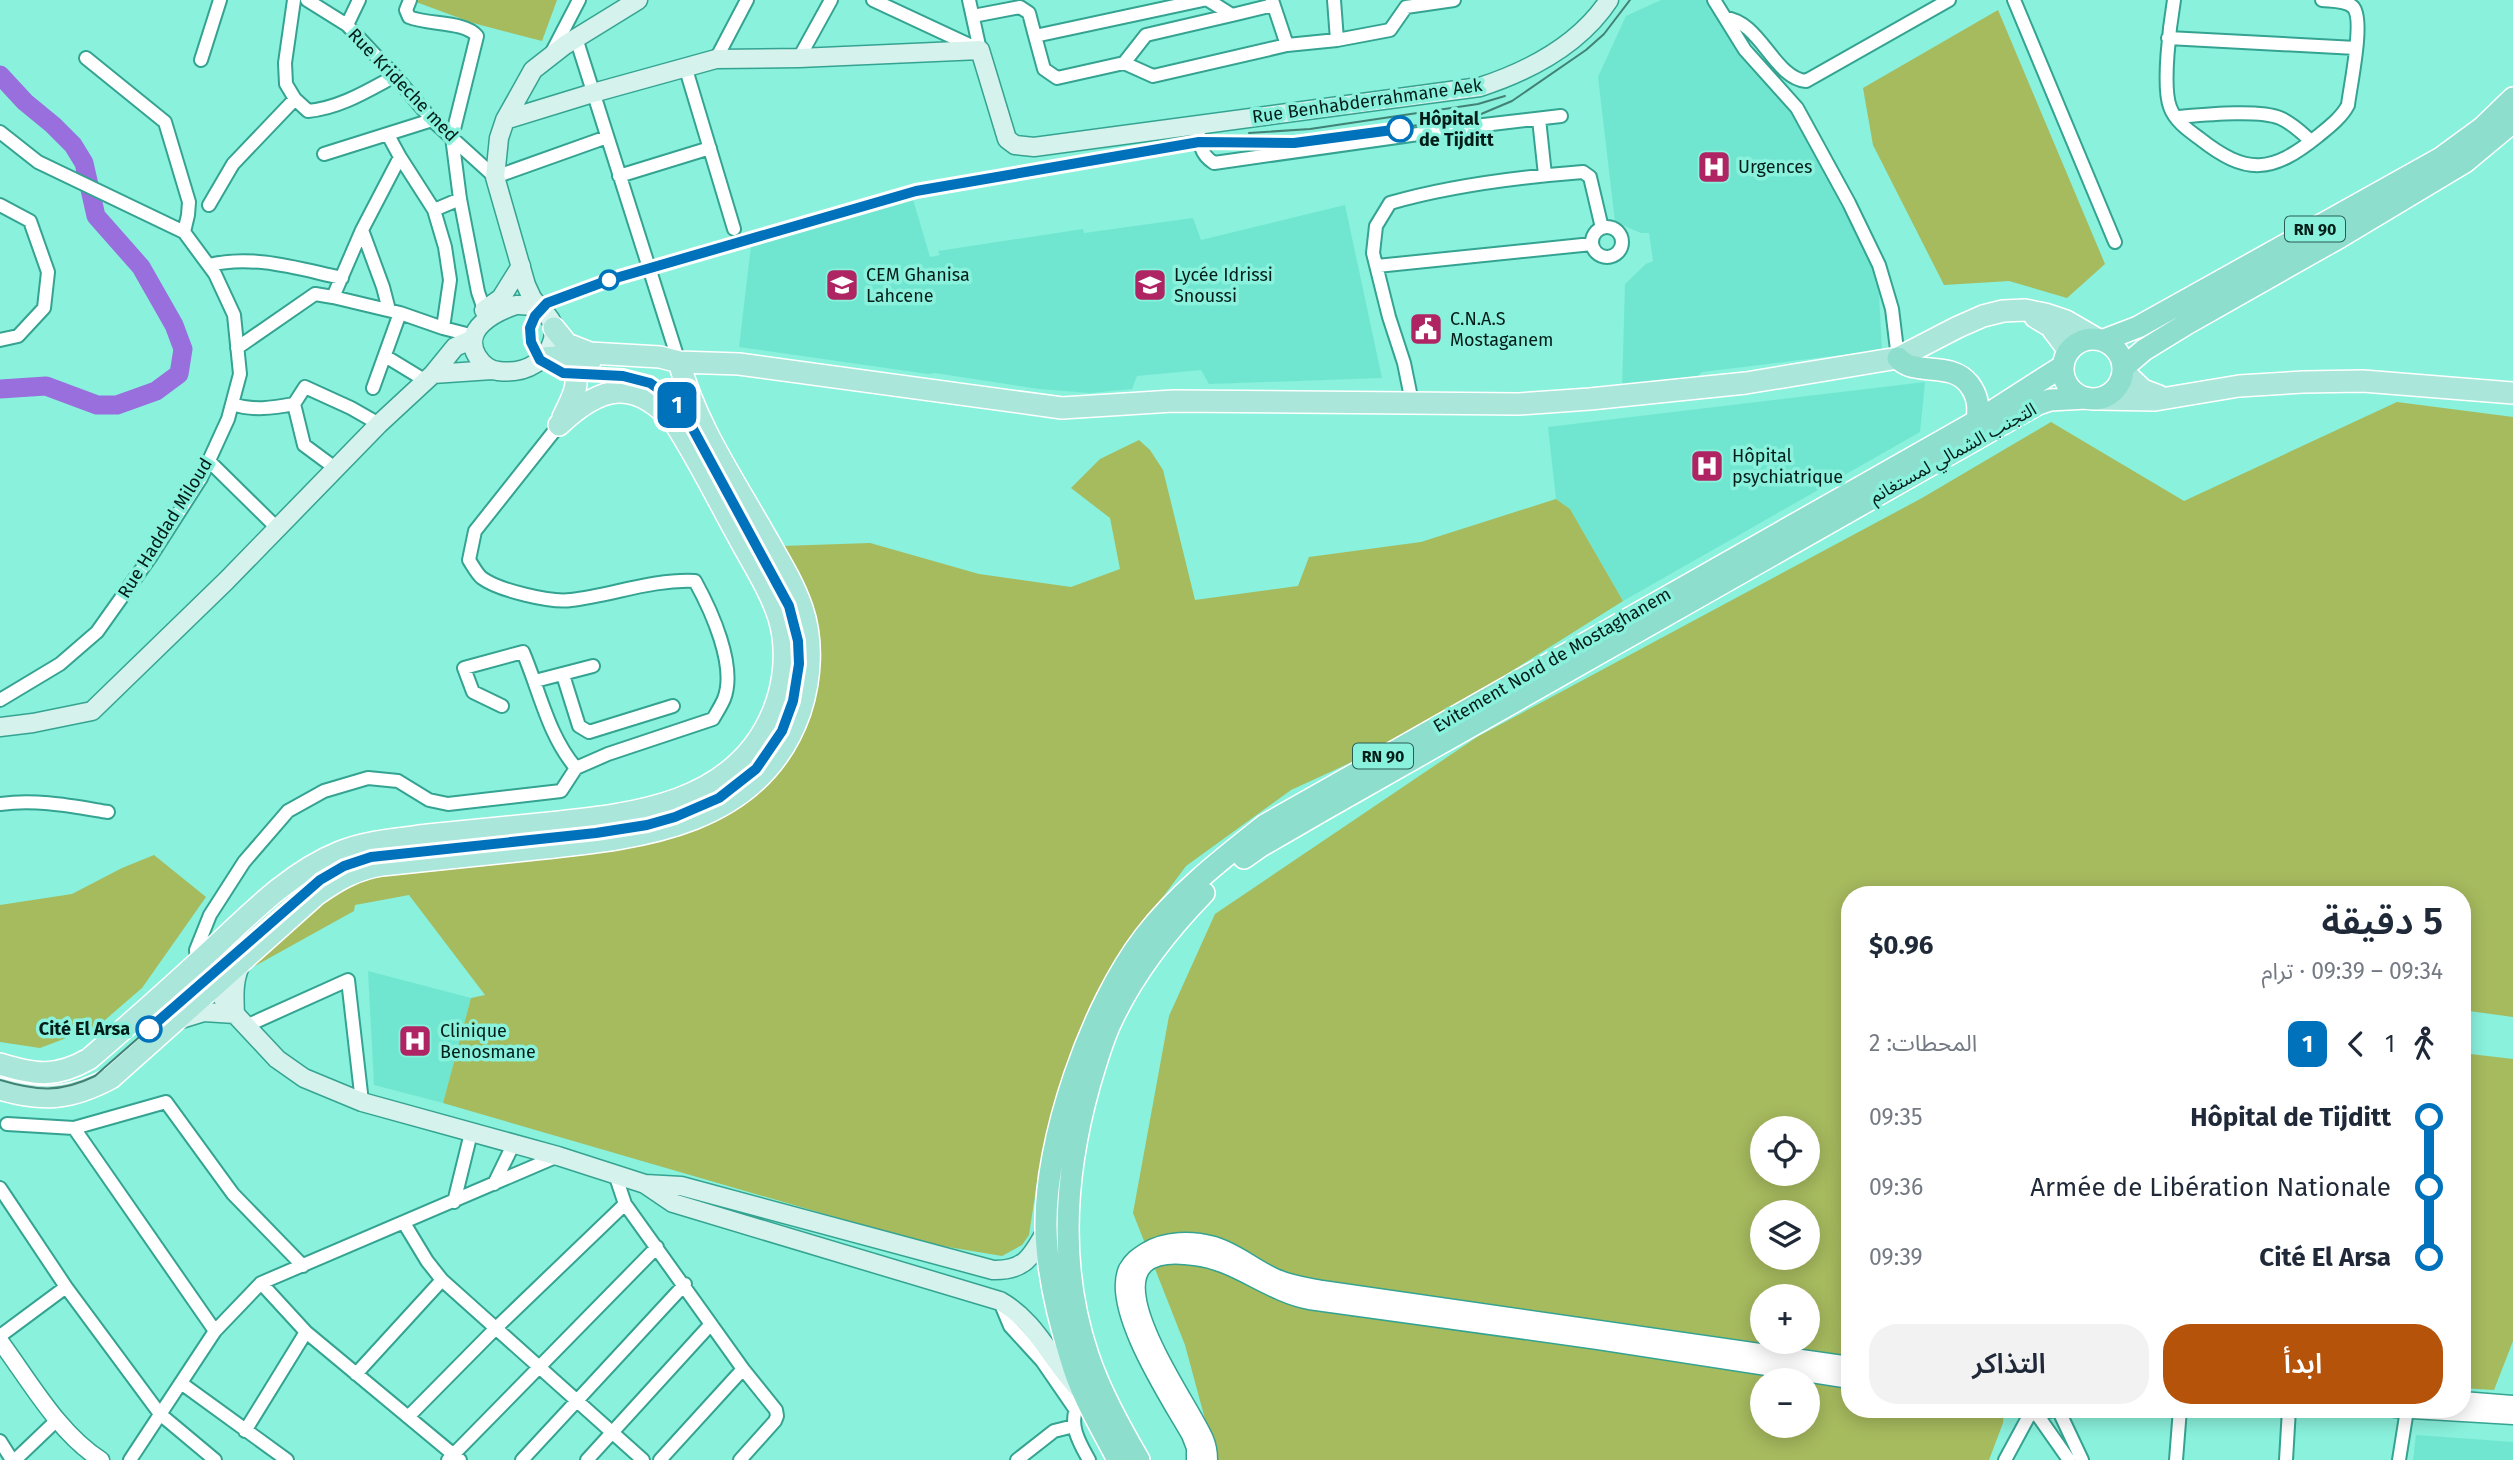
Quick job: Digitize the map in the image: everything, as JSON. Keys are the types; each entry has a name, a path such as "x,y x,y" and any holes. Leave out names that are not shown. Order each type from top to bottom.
{"highway":[{"name":"RN 90","path":"2100,340 2138,327 2441,158 2482,128 2513,98"},
{"name":"RN 90","path":"2124,369 2144,350 2188,323 2465,162 2513,122"},
{"path":"2100,340 2118,351 2124,369 2115,390 2092,399 2072,390 2064,374 2066,358 2081,341 2100,340"},
{"path":"1898,358 1909,366 1944,369 1958,374 1976,395 1979,405 1976,421"},
{"name":"Evitement Nord de Mostaghanem","path":"1118,1460 1082,1400 1059,1319 1046,1231 1047,1194 1059,1131 1076,1070 1119,976 1144,937 1180,896 1265,825 1976,421 2066,358"},
{"name":"التجنب الشمالي لمستغانم","path":"1860,505 2038,404 2050,400 2092,399"},
{"name":"Evitement Nord de Mostaghanem","path":"1139,1460 1118,1423 1088,1355 1076,1306 1067,1220 1077,1127 1094,1070 1110,1023 1138,975 1158,948 1188,910 1223,874 1261,846 1860,505"}],"main road":[{"path":"638,0 576,38 533,70 505,120 499,138 495,177 529,292 563,340 581,351 660,357 679,362 739,364 1062,408 1173,401 1519,404 1746,383 1898,358 1983,316 2003,311 2025,310 2066,321 2100,340"},
{"name":"Rue Benhabderrahmane Aek","path":"980,50 1007,139 1014,145 1034,147 1480,88 1538,64 1581,32 1607,1"},
{"path":"505,120 685,66 716,60 980,50"},
{"path":"505,309 519,291 521,266"},
{"path":"0,727 92,711 145,662 379,424 430,377 455,347 473,337 485,314 501,298 521,266"},
{"path":"485,314 524,304 548,320 556,358 573,370 577,386 559,425"},
{"path":"2025,310 2050,326 2066,358"},
{"path":"473,337 477,357 492,370"},
{"path":"430,377 517,370 556,358 660,366 679,362"},
{"path":"0,1063 29,1072 52,1073 75,1067 89,1059 293,879 311,866 342,851 392,839 604,817 646,809 682,798 709,785 731,771 754,747 777,702 783,673 783,636 772,601 676,425 666,413 635,393 616,391 598,384 556,358"},
{"path":"0,1090 49,1098 84,1091 111,1078 316,895 331,883 357,870 605,841 664,830 704,815 735,798 774,761 796,724 807,686 809,649 803,610 786,572 702,422 679,362"},
{"path":"692,400 705,379 715,372 739,364"},
{"path":"2124,369 2143,390 2171,398"},
{"path":"2092,399 2171,398 2239,386 2362,381 2513,393"},
{"path":"559,425 593,398 616,391"},
{"path":"241,1020 233,989 243,960"},
{"path":"197,964 213,988 277,1059 304,1079 362,1102 558,1156 645,1184 681,1186 993,1270 1011,1269 1021,1265 1034,1252 1046,1231"},
{"path":"178,1020 204,1012 241,1020"},
{"path":"645,1184 673,1203 1000,1301 1026,1321 1070,1379 1082,1400"},
{"path":"993,1270 1000,1301"}],"street":[{"path":"201,60 220,0"},
{"path":"293,0 285,63 286,84 295,99 309,111 341,104 395,76"},
{"name":"Rue Krideche med","path":"307,0 347,25 432,120 495,177"},
{"path":"347,25 359,0"},
{"path":"410,0 406,10 409,17 422,22 467,28 477,36 452,137 460,199 485,314"},
{"path":"551,55 579,0"},
{"path":"716,60 747,0"},
{"path":"799,58 831,0"},
{"path":"873,0 980,50"},
{"path":"969,0 980,50"},
{"path":"1035,36 1205,0 1232,15"},
{"path":"1334,0 1337,40"},
{"path":"973,16 1020,7 1029,13 1044,69 1057,78 1124,63 1153,76 1287,44 1337,40 1390,30 1406,7 1454,0"},
{"path":"1715,0 1745,50 1797,108 1849,203 1879,265 1892,309 1898,358"},
{"path":"1725,18 1743,24 1794,78 1806,81 1949,0"},
{"path":"2014,0 2115,242"},
{"path":"2174,0 2168,38 2170,107 2176,117 2229,160 2270,164 2285,159 2311,141 2345,111 2348,105 2356,48 2356,11 2351,5 2342,2 2322,0"},
{"path":"1124,63 1146,35 1273,3 1287,44"},
{"path":"576,38 679,362"},
{"path":"2168,38 2356,48"},
{"path":"86,58 164,122 189,202 184,232"},
{"path":"685,66 734,229"},
{"path":"209,205 233,163 295,99"},
{"path":"2176,117 2271,114 2287,121 2311,141"},
{"path":"1198,124 1201,151 1206,159 1214,163 1331,145 1561,116"},
{"path":"1539,119 1545,175"},
{"path":"324,154 432,120"},
{"name":"Rue Haddad Miloud","path":"0,132 38,162 184,232 209,265 234,316 240,374 228,419 201,478 151,556 97,632 60,664 0,700"},
{"path":"388,135 434,209 449,262 448,300 443,328"},
{"path":"495,177 607,137"},
{"path":"619,176 709,148"},
{"path":"333,297 362,230 400,157"},
{"path":"1412,402 1405,363 1389,317 1373,253 1376,226 1390,202 1424,193 1583,172 1590,177 1602,228"},
{"path":"434,209 460,199"},
{"path":"0,205 30,221 48,272 44,308 18,336 0,340"},
{"path":"1602,228 1612,228 1620,233 1623,243 1619,252 1611,257 1601,256 1592,244 1594,234 1602,228"},
{"path":"362,230 394,312 385,356 373,388"},
{"path":"1377,266 1592,244"},
{"path":"209,265 265,261 342,278"},
{"path":"237,348 315,294 394,312 473,337"},
{"path":"385,356 430,377"},
{"path":"335,468 304,445 294,404 305,387 379,424"},
{"path":"232,404 245,408 270,408 294,404"},
{"path":"197,964 196,950 210,915 244,862 288,811 324,791 368,778 398,781 429,800 448,804 561,791 576,768 608,754 713,719 725,696 727,667 708,606 695,581 670,580 568,601 534,596 481,578 469,560 475,531 559,425"},
{"path":"209,461 277,528"},
{"path":"502,706 472,692 464,668 523,652 548,722 564,753 576,768"},
{"path":"535,681 593,666"},
{"path":"563,675 579,726 589,732 673,706"},
{"path":"0,804 39,801 108,812"},
{"path":"241,1020 348,980 362,1102"},
{"path":"7,1124 74,1128 163,1101 169,1103 233,1194 303,1266"},
{"path":"74,1128 215,1331"},
{"path":"454,1202 471,1133"},
{"path":"494,1184 513,1145"},
{"path":"130,1460 215,1331 261,1283 558,1156"},
{"path":"615,1174 625,1204 685,1284 743,1369 776,1410 777,1416 740,1460"},
{"path":"0,1188 66,1287 160,1414 215,1460"},
{"path":"408,1417 625,1204"},
{"path":"404,1223 442,1280 643,1460"},
{"path":"1195,1460 1195,1448 1190,1435 1140,1345 1124,1292 1126,1271 1134,1259 1154,1247 1173,1241 1217,1246 1277,1278 1322,1289 1841,1364"},
{"path":"261,1283 306,1332 454,1458 657,1247"},
{"path":"1209,1460 1206,1441 1163,1363 1140,1312 1137,1282 1145,1266 1158,1256 1167,1254 1210,1260 1281,1294 1301,1300 1612,1343 1841,1379"},
{"path":"356,1374 442,1280"},
{"path":"522,1460 685,1284"},
{"path":"66,1287 0,1338 58,1419 83,1449 101,1460"},
{"path":"587,1460 711,1324"},
{"path":"245,1431 306,1332"},
{"path":"660,1460 743,1369"},
{"path":"181,1382 287,1460"},
{"path":"1082,1400 1074,1426 1089,1460"},
{"path":"2471,1401 2513,1404"},
{"path":"2471,1413 2513,1416"},
{"path":"2006,1460 2027,1418"},
{"path":"2037,1418 2069,1460"},
{"path":"2062,1418 2082,1460"},
{"path":"2176,1460 2179,1418"},
{"path":"2286,1460 2288,1418"},
{"path":"2399,1460 2406,1418"},
{"path":"0,1441 13,1460 58,1419"},
{"path":"1017,1460 1054,1432 1074,1426"}],"shaded area":[{"path":"557,0 542,41 473,23 416,2"},
{"name":"Urgences","path":"1661,0 1708,0 1791,112 1878,275 1882,350 1702,372 1692,381 1622,389 1625,284 1646,264 1653,261 1649,233 1641,233 1615,222 1598,77 1626,16"},
{"path":"1998,10 2105,264 2067,298 2009,281 1944,285 1873,145 1863,88"},
{"name":"Lycée Idrissi Snoussi","path":"912,196 930,257 940,255 938,251 1083,229 1084,233 1193,218 1201,240 1345,205 1382,378 1209,384 1201,370 1137,376 1132,389 1090,393 1039,389 739,347 751,246"},
{"name":"Hôpital psychiatrique","path":"1925,382 1920,432 1623,601 1570,509 1556,499 1548,427"},
{"path":"2397,402 2513,417 2513,1017 2471,1011 2471,886 1841,886 1841,1418 2003,1418 1989,1460 1216,1460 1185,1345 1133,1213 1169,1016 1215,914 1477,737 1922,498 2051,422 2184,501"},
{"path":"1139,440 1150,450 1163,470 1195,600 1298,586 1309,557 1421,542 1556,499 1570,509 1623,601 1469,698 1352,762 1291,790 1186,866 1113,964 1061,1086 1038,1176 1029,1235 1022,1245 1002,1256 924,1243 443,1103 471,998 485,995 409,895 355,905 354,911 253,967 298,917 344,884 381,875 709,822 813,698 782,546 870,543 979,574 1071,587 1120,569 1110,518 1071,488 1100,459"},
{"path":"154,855 206,897 142,988 98,1026 40,1048 0,1042 0,905 72,894"},
{"name":"Clinique Benosmane","path":"368,971 471,998 443,1103 374,1085"},
{"path":"2471,1054 2513,1059 2513,1341 2494,1390 2471,1389"},
{"path":"2416,1435 2513,1442 2513,1460 2413,1460"}],"waterway":[{"path":"0,75 25,102 73,145 84,163 96,216 141,267 174,325 183,349 179,374 156,391 117,405 97,405 46,386 0,389"}],"tram line":[{"path":"0,1080 37,1088 59,1088 95,1076 305,891 352,863 384,855 596,833 647,825 675,817 719,798 756,769 782,731 793,701 799,664 798,641 789,606 687,419 670,397 650,383 609,375 569,375 547,366 536,355 530,335 535,316 547,303 609,280 916,192 1199,142 1294,143 1474,117 1512,101 1586,50 1604,34 1630,0"},
{"path":"1249,133 1310,129 1478,104 1505,96"},
{"name":"1","path":"149,1029 305,891 344,866 371,857 596,833 663,821 719,798 733,788 756,769 782,731 793,701 799,664 795,622 782,591 696,432 670,397 650,383 623,376 569,375 555,371 540,360 531,342 530,328 538,311 547,303 609,280 916,191 1199,142 1294,143 1400,129"}],"place":[{"name":"Hôpital de Tijditt","path":"1400,129"},
{"name":"Urgences","path":"1714,167"},
{"name":"CEM Ghanisa Lahcene","path":"842,285"},
{"name":"Lycée Idrissi Snoussi","path":"1150,285"},
{"name":"C.N.A.S Mostaganem","path":"1426,329"},
{"name":"Hôpital psychiatrique","path":"1707,466"},
{"name":"Cité El Arsa","path":"149,1029"},
{"name":"Clinique Benosmane","path":"415,1041"}]}
